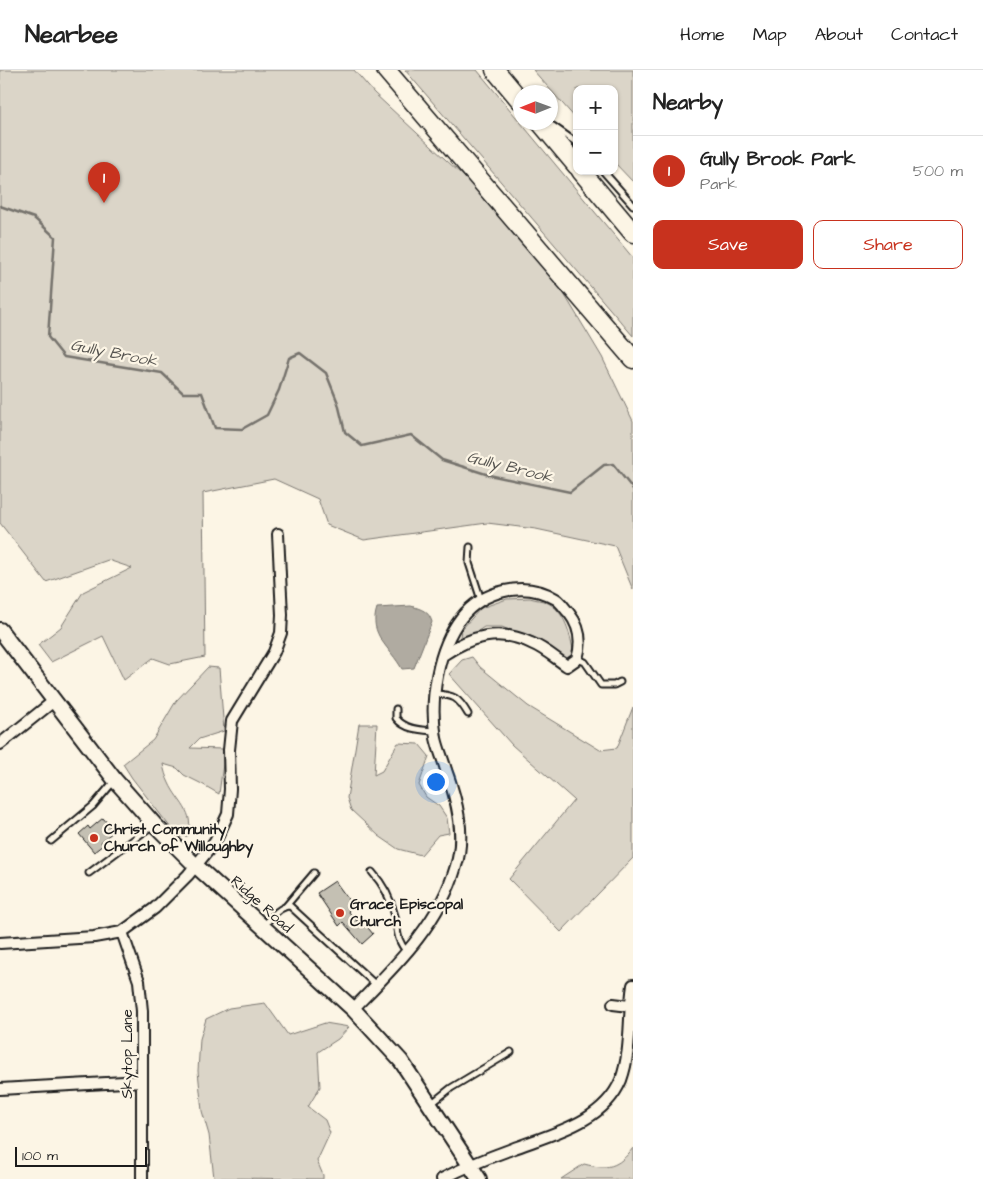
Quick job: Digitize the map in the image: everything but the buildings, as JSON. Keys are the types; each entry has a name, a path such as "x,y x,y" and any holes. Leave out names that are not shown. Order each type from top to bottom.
{"highway":[{"path":"386,70 633,359"},
{"path":"495,70 513,92"},
{"path":"547,130 573,161"},
{"path":"584,175 633,233"}],"main road":[{"name":"Ridge Road","path":"0,630 116,780 154,824 194,864 353,1009 401,1061 480,1179"}],"street":[{"path":"0,943 84,937 122,932 155,908 188,875 194,864 215,842 228,814 230,789 229,750 232,721 274,652 281,633 278,534"},
{"path":"353,1009 407,952 426,928 444,897 456,866 461,840 457,809 436,738 435,694 436,675 443,655 448,642 461,618 475,604 493,593 518,588 541,593 558,600 573,619 580,637 581,648 578,660 567,666 531,643 507,635 487,635 460,644 443,655"},
{"path":"0,744 55,700"},
{"name":"Skytop Lane","path":"122,932 139,981 142,1011 142,1179"},
{"path":"442,1179 470,1164 575,1124 597,1111 612,1097 621,1080 627,1059 629,1006 633,985"},
{"path":"613,1004 629,1006"},
{"path":"0,1089 142,1081"}],"lane":[{"path":"558,129 573,140"},
{"path":"607,175 633,205"},
{"path":"470,547 469,563 481,600"},
{"path":"578,660 585,662 601,684 614,685 620,682"},
{"path":"435,694 448,694 456,697 468,714"},
{"path":"396,710 396,718 402,724 410,728 435,731"},
{"path":"51,840 93,806 116,780"},
{"path":"90,873 154,824"},
{"path":"372,872 386,889 394,913 400,944 407,952"},
{"path":"263,927 273,915 286,906 314,873"},
{"path":"286,906 290,906 376,985"},
{"path":"431,1104 451,1088 511,1052"}],"shaded area":[{"path":"0,70 354,70 374,93 531,239 602,357 633,421 633,590 615,546 536,529 487,523 364,540 327,525 318,499 274,479 203,493 205,657 170,664 153,658 124,680 103,636 51,662 38,645 61,627 83,592 132,568 108,560 46,582 0,523"},
{"path":"405,70 477,70 513,113 513,130 527,130 633,258 633,336"},
{"path":"533,70 633,70 633,182 618,166 618,85 573,85 573,115 558,98 558,85 546,85"},
{"path":"530,598 553,606 563,617 574,654 566,660 549,647 502,627 484,627 472,635 460,637 461,630 481,608 507,599"},
{"path":"411,606 427,613 432,622 414,668 402,669 378,633 375,626 375,617 377,608"},
{"path":"472,657 480,667 528,706 600,750 617,748 633,707 633,858 561,932 509,879 574,800 512,745 449,674 462,660"},
{"path":"208,667 219,668 224,731 199,739 190,748 223,749 219,794 184,775 177,768 163,764 168,781 185,808 189,820 188,836 178,837 123,764 153,740 176,701"},
{"path":"359,724 377,724 374,775 382,771 398,743 419,744 429,756 419,785 426,797 439,806 447,818 449,833 438,835 421,855 398,849 379,836 351,810 347,798"},
{"path":"265,1003 288,1035 325,1023 349,1027 338,1039 318,1052 320,1087 308,1107 325,1120 330,1133 317,1161 323,1179 214,1178 209,1135 202,1111 198,1071 200,1039 206,1019 229,1008"},
{"path":"633,1148 633,1179 561,1179 584,1164 599,1167 612,1166 628,1155"}],"waterway":[{"name":"Gully Brook","path":"0,206 34,218 55,237 48,337 64,357 162,373 183,393 202,393 215,428 242,429 267,415 279,390 289,358 300,353 326,373 338,403 345,432 362,446 411,435 442,460 489,475 570,492 604,465 613,464 633,489"}],"place":[{"name":"Gully Brook Park","path":"104,203"},
{"name":"Christ Community Church of Willoughby","path":"94,838"},
{"name":"Grace Episcopal Church","path":"340,913"}]}
